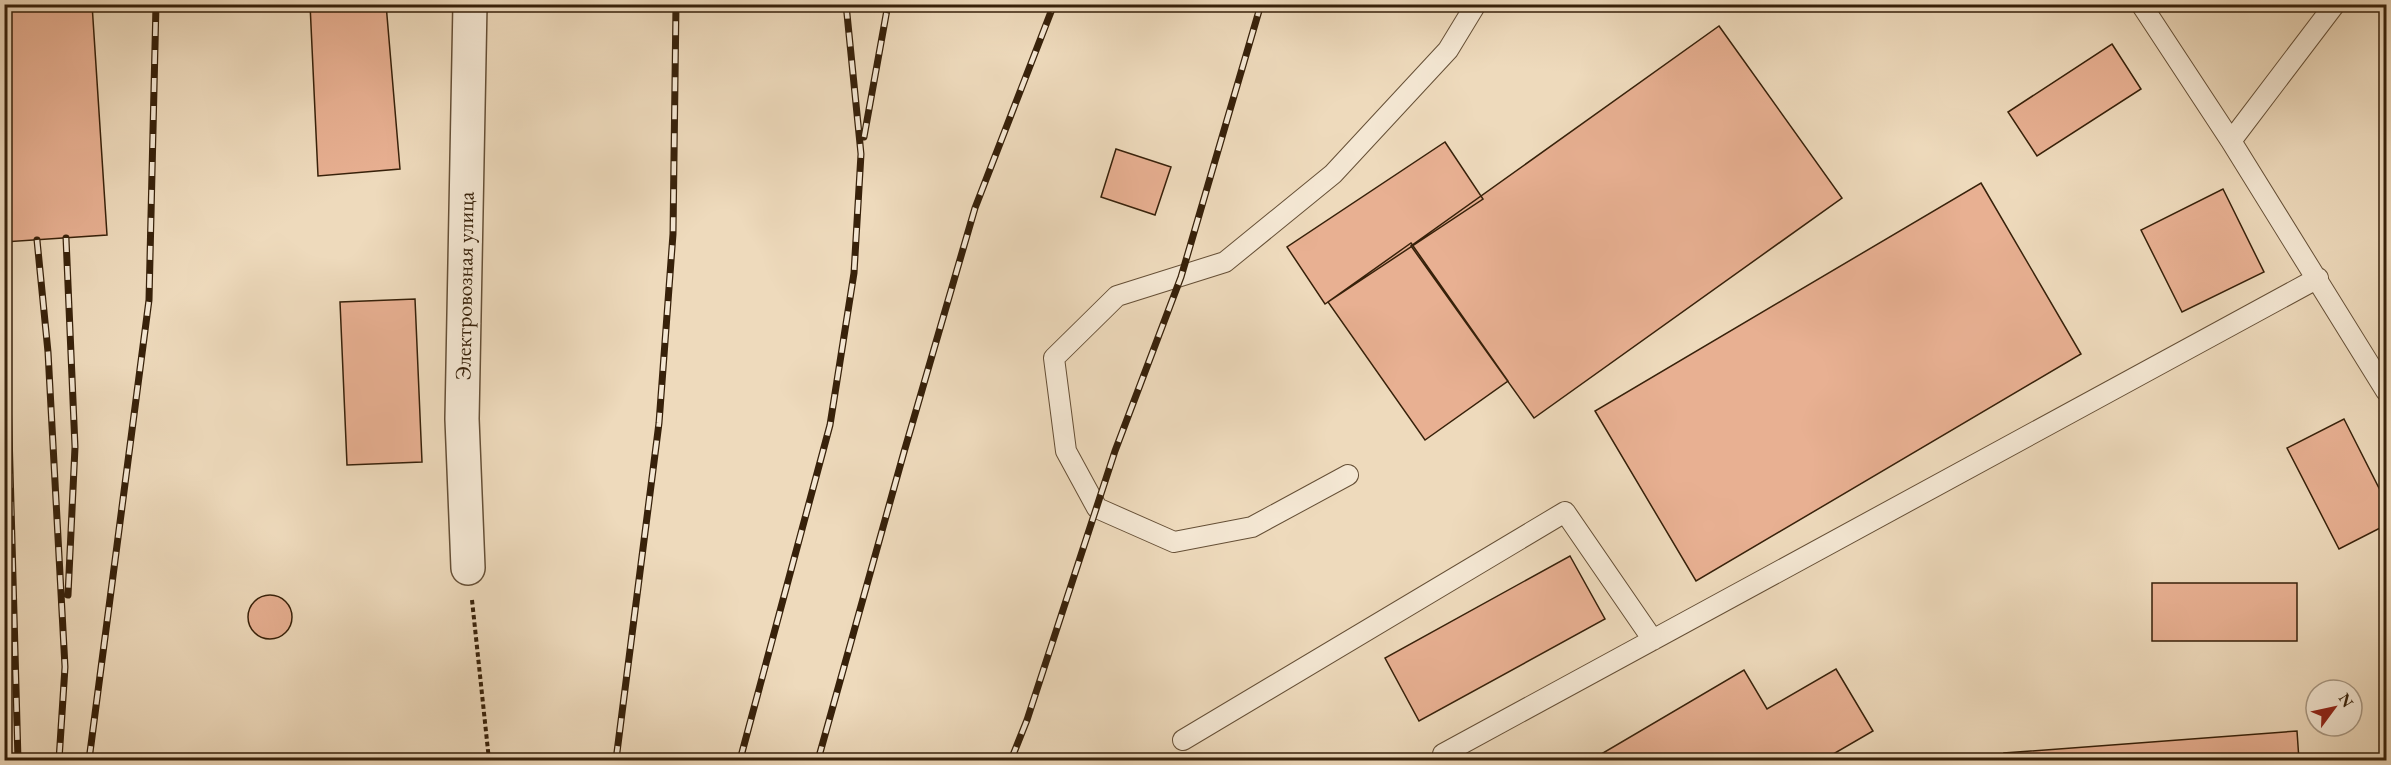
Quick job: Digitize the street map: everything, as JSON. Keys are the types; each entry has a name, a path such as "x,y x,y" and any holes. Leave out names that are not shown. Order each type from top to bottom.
{"street":[{"name":"Электровозная улица","path":"468,568 462,419 470,4"}],"lane":[{"path":"1348,475 1252,527 1173,542 1097,508 1066,451 1054,357 1117,296 1225,262 1333,174 1448,50 1476,4"},
{"path":"2141,4 2318,278 2386,392"},
{"path":"2231,141 2335,4"},
{"path":"1443,754 2318,278"},
{"path":"1182,740 1565,512 1653,640"}],"path":[{"path":"468,568 489,760"}],"building":[{"path":"4,4 92,4 107,235 4,242"},
{"path":"310,4 386,4 400,169 318,176"},
{"path":"1719,26 1842,198 1534,418 1411,246"},
{"path":"2112,44 2141,89 2037,156 2008,112"},
{"path":"1445,142 1483,199 1325,304 1287,247"},
{"path":"1116,149 1171,167 1155,215 1101,197"},
{"path":"1981,183 2081,354 1696,581 1595,411"},
{"path":"2223,189 2264,272 2182,312 2141,230"},
{"path":"1411,243 1508,381 1425,440 1328,302"},
{"path":"415,299 422,462 347,465 340,302"},
{"path":"2344,419 2386,502 2386,525 2339,549 2287,448"},
{"path":"1570,556 1605,619 1419,721 1385,658"},
{"path":"2152,583 2297,583 2297,641 2152,641"},
{"path":"270,595 279,596 286,601 291,608 291,626 286,633 279,638 270,639 261,638 254,633 249,626 248,617 249,608 254,601 261,596"},
{"path":"1836,669 1873,731 1823,760 1591,760 1744,670 1767,709"},
{"path":"2297,731 2299,760 2005,760 2004,753"}],"railway":[{"path":"89,760 149,300 156,4"},
{"path":"616,760 659,423 673,234 676,4"},
{"path":"740,760 830,425 854,273 861,154 846,4"},
{"path":"864,137 888,4"},
{"path":"818,760 975,208 1054,4"},
{"path":"1011,760 1027,720 1115,451 1181,277 1261,4"},
{"path":"66,238 75,447 68,595"},
{"path":"37,240 48,352 65,667 59,760"},
{"path":"4,250 18,760"}]}
